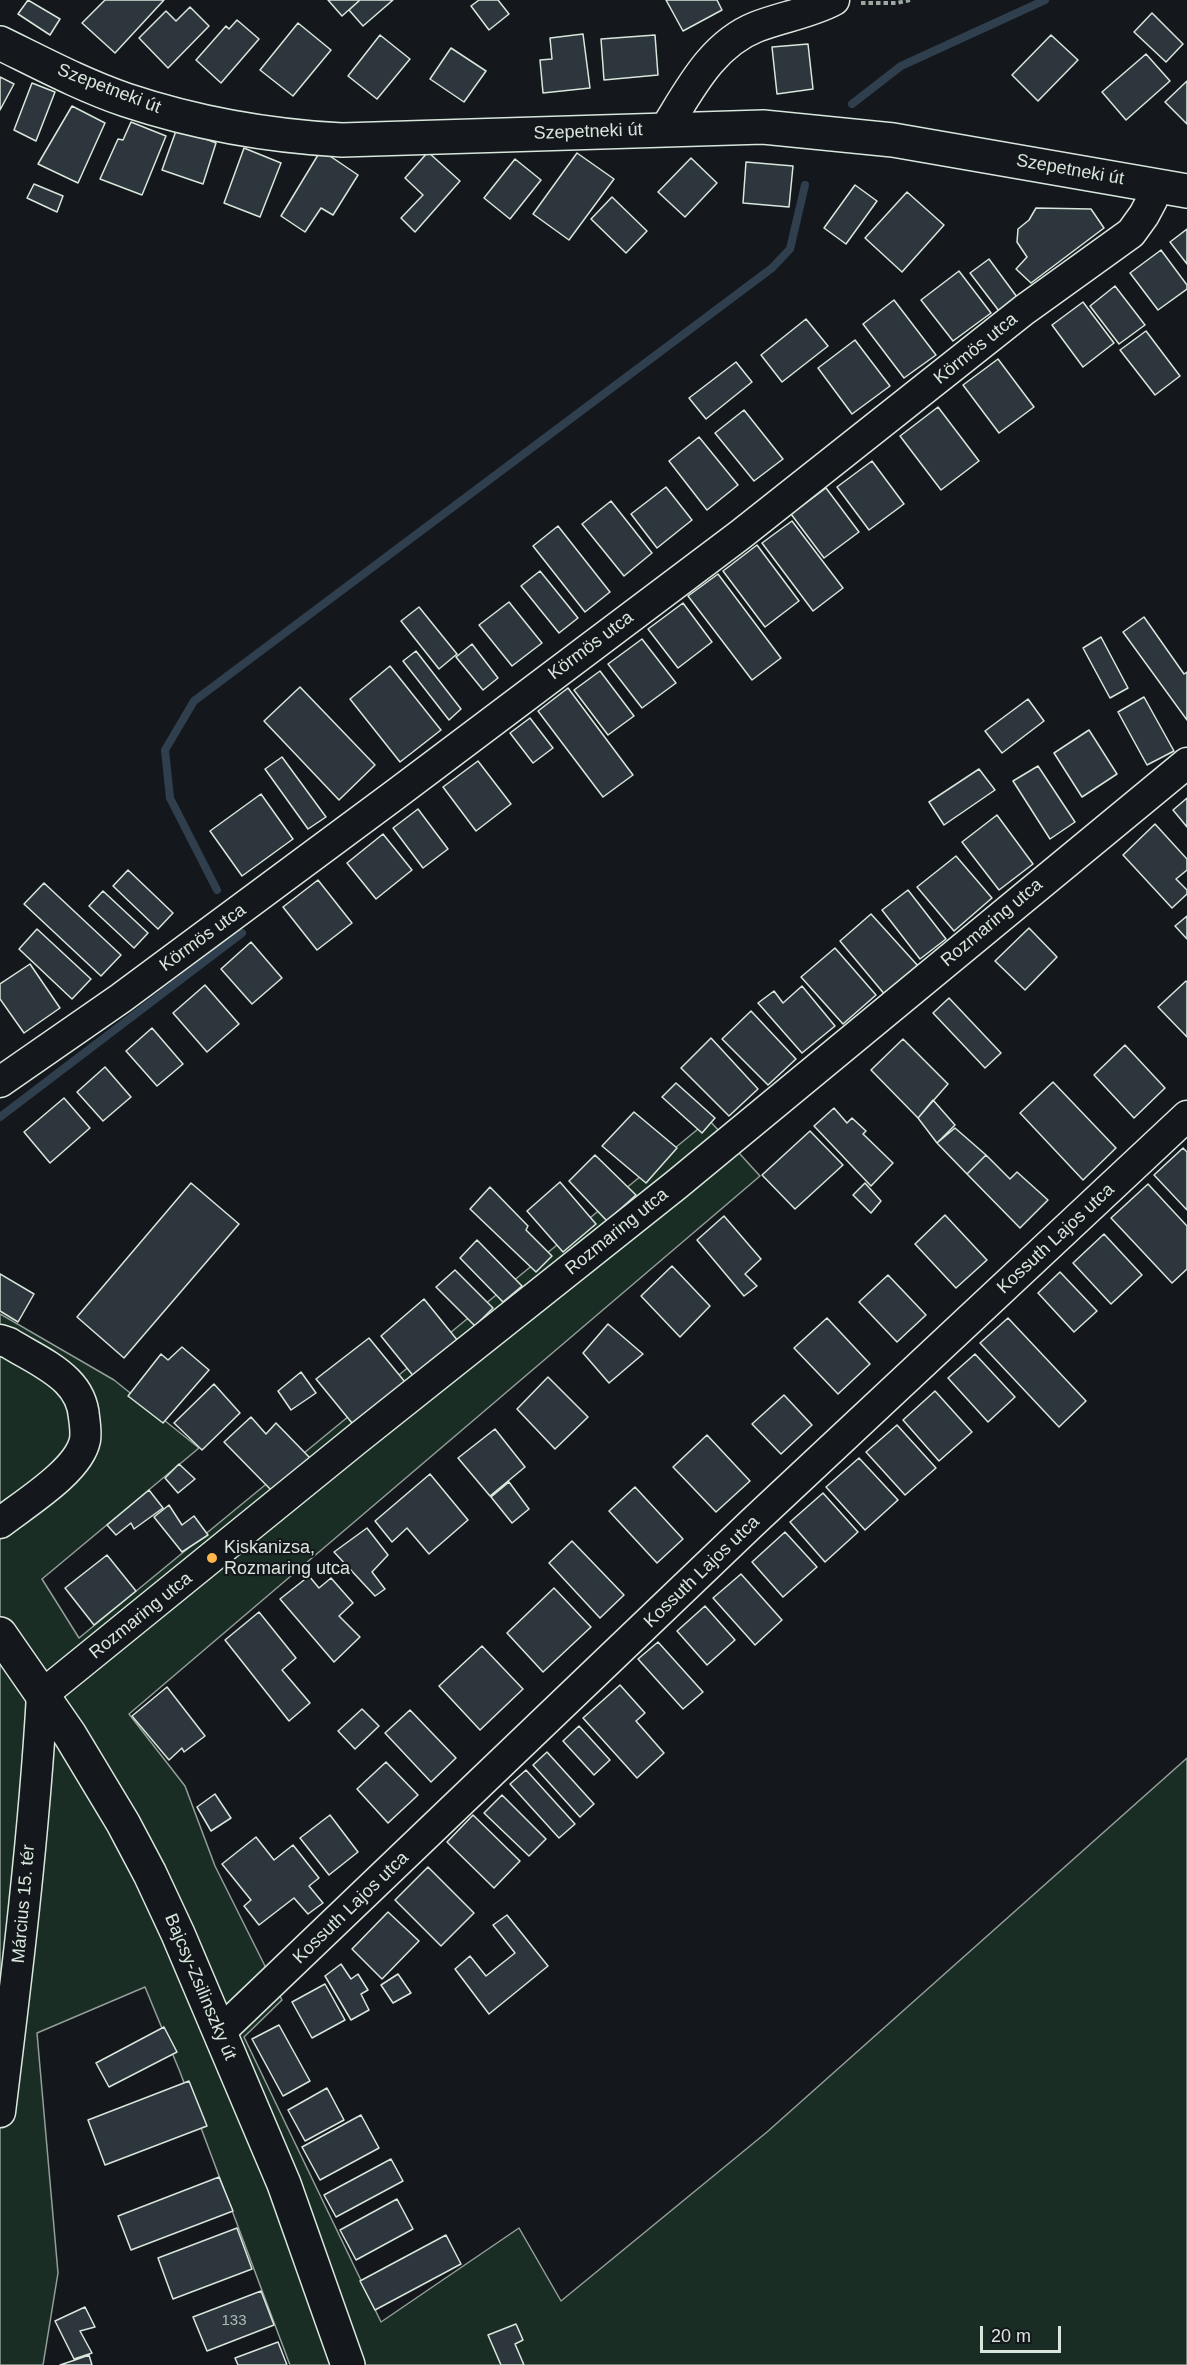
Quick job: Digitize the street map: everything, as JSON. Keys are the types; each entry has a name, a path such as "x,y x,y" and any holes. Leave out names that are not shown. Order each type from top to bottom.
{"main road":[{"name":"Szepetneki út","path":"0,43 125,100 205,121 260,133 297,138 342,140 763,127 893,140 1172,188"},
{"name":"Bajcsy-Zsilinszky út","path":"0,1634 89,1766 150,1874 284,2184 348,2365"}],"street":[{"path":"665,129 701,70 730,42 754,28 832,1"},
{"name":"Körmös utca","path":"0,1082 121,999 740,535 1024,310 1131,233 1152,200 1172,188"},
{"name":"Rozmaring utca","path":"42,1695 357,1439 676,1185 1187,763"},
{"name":"Kossuth Lajos utca","path":"220,2032 727,1548 1187,1116"},
{"path":"0,1340 9,1343 65,1379 77,1393 83,1408 85,1441 79,1455 67,1469 0,1523"},
{"name":"Március 15. tér","path":"1,2102 16,1988 39,1752 42,1695"}],"path":[{"path":"832,1 897,3 910,0"}],"green space":[{"path":"709,1120 760,1176 129,1714 185,1786 215,1866 282,2000 244,2037 381,2322 519,2228 561,2301 767,2132 1187,1758 1187,2365 290,2365 180,2072 145,1987 37,2033 58,2273 43,2365 0,2365 0,1314 114,1380 199,1448 42,1579 79,1638"}],"building":[{"path":"28,0 60,19 50,35 18,14"},
{"path":"105,0 164,0 115,53 82,23"},
{"path":"328,0 360,0 342,16"},
{"path":"360,0 393,0 363,26 349,10"},
{"path":"479,0 498,0 509,14 489,30 471,6"},
{"path":"666,0 717,0 722,10 683,31"},
{"path":"190,7 209,26 168,68 139,38 166,11 176,21"},
{"path":"1152,13 1183,44 1166,62 1134,32"},
{"path":"237,20 259,39 221,83 196,60 226,26 229,29"},
{"path":"298,23 331,50 293,96 260,70"},
{"path":"583,34 590,88 543,93 540,60 552,59 550,38"},
{"path":"380,35 410,59 377,99 348,76"},
{"path":"655,35 658,75 604,80 601,39"},
{"path":"1051,35 1078,60 1038,101 1012,75"},
{"path":"808,44 813,89 777,94 772,47"},
{"path":"451,48 486,71 464,102 430,79"},
{"path":"1146,54 1170,81 1126,120 1102,92"},
{"path":"0,77 14,84 0,110"},
{"path":"1187,81 1187,124 1165,102"},
{"path":"32,83 55,92 36,141 14,130"},
{"path":"72,106 105,123 78,183 38,164"},
{"path":"131,122 166,136 142,195 100,179 118,139 123,140"},
{"path":"177,128 216,143 203,184 162,170"},
{"path":"244,148 281,163 260,217 224,203"},
{"path":"321,150 358,175 333,215 321,208 305,232 281,216"},
{"path":"428,152 460,181 415,232 401,218 423,195 405,178"},
{"path":"577,153 614,179 569,240 533,214"},
{"path":"691,158 717,183 685,217 658,192"},
{"path":"515,159 541,180 510,219 484,198"},
{"path":"746,162 793,166 789,207 743,203"},
{"path":"34,184 63,196 57,212 27,198"},
{"path":"855,185 877,201 846,244 824,228"},
{"path":"907,192 944,225 902,272 865,238"},
{"path":"612,197 647,231 626,253 591,219"},
{"path":"1036,208 1091,209 1104,228 1031,283 1016,269 1027,257 1017,242 1018,229 1029,220"},
{"path":"1187,229 1187,264 1170,242"},
{"path":"1161,250 1187,285 1187,289 1158,310 1130,273"},
{"path":"989,259 1017,297 999,311 970,273"},
{"path":"959,271 991,313 953,341 921,300"},
{"path":"1115,286 1145,325 1119,344 1090,306"},
{"path":"894,300 936,355 904,378 863,324"},
{"path":"1083,302 1114,343 1083,367 1052,325"},
{"path":"806,319 828,346 782,382 761,355"},
{"path":"1146,331 1180,376 1155,395 1120,350"},
{"path":"855,340 890,386 852,414 818,368"},
{"path":"998,359 1034,407 999,433 963,385"},
{"path":"736,362 752,382 706,419 689,398"},
{"path":"938,407 979,461 941,490 900,436"},
{"path":"744,410 783,459 754,481 715,433"},
{"path":"699,437 738,485 707,510 669,461"},
{"path":"872,461 904,504 869,530 837,487"},
{"path":"666,487 692,520 657,548 631,514"},
{"path":"826,488 859,532 824,558 791,514"},
{"path":"611,501 652,553 624,576 582,524"},
{"path":"792,521 843,588 813,611 762,543"},
{"path":"558,526 610,592 585,612 533,546"},
{"path":"757,545 799,601 765,627 723,571"},
{"path":"540,571 578,618 559,633 521,586"},
{"path":"718,574 781,658 752,680 688,596"},
{"path":"509,602 542,643 512,666 479,625"},
{"path":"683,603 712,642 678,668 648,629"},
{"path":"419,607 457,654 439,669 401,621"},
{"path":"1144,617 1184,674 1187,672 1187,720 1123,632"},
{"path":"1101,637 1128,688 1110,698 1083,648"},
{"path":"642,639 676,683 642,708 608,664"},
{"path":"472,644 498,678 483,690 456,657"},
{"path":"416,651 461,709 449,720 403,661"},
{"path":"390,666 441,730 400,762 350,699"},
{"path":"600,671 634,716 608,735 574,690"},
{"path":"300,687 375,765 339,800 264,721"},
{"path":"568,688 633,775 603,797 538,711"},
{"path":"1144,697 1174,751 1147,765 1118,712"},
{"path":"1028,699 1044,721 1002,753 985,731"},
{"path":"530,718 553,748 533,763 510,733"},
{"path":"1089,730 1117,774 1082,797 1054,753"},
{"path":"282,757 326,817 308,829 265,769"},
{"path":"478,761 511,804 476,831 443,787"},
{"path":"1038,766 1075,822 1050,839 1013,781"},
{"path":"979,769 995,790 944,825 929,802"},
{"path":"261,794 293,839 242,876 210,831"},
{"path":"1187,798 1187,827 1173,810"},
{"path":"418,809 448,849 423,868 393,828"},
{"path":"997,815 1033,864 999,890 962,842"},
{"path":"1155,824 1187,859 1187,870 1176,879 1187,890 1187,894 1172,908 1123,855"},
{"path":"383,834 412,870 376,899 347,863"},
{"path":"956,856 992,898 954,931 917,887"},
{"path":"128,870 173,913 158,929 113,886"},
{"path":"318,880 352,923 317,950 283,907"},
{"path":"44,883 121,955 101,976 24,904"},
{"path":"908,890 946,939 920,959 882,910"},
{"path":"103,891 148,933 134,948 89,906"},
{"path":"871,914 919,967 886,996 840,941"},
{"path":"1187,916 1187,939 1175,926"},
{"path":"1029,928 1057,957 1025,990 995,961"},
{"path":"37,929 91,979 72,999 19,949"},
{"path":"251,942 282,978 252,1004 221,969"},
{"path":"835,948 876,995 843,1024 801,977"},
{"path":"30,964 60,1008 24,1033 0,999 0,984"},
{"path":"1187,982 1187,1037 1158,1007"},
{"path":"205,985 239,1024 207,1052 173,1013"},
{"path":"802,986 835,1026 802,1053 758,1003 774,991 783,1003"},
{"path":"949,998 1001,1053 985,1068 933,1013"},
{"path":"751,1011 796,1059 768,1085 722,1039"},
{"path":"152,1028 183,1064 157,1086 126,1051"},
{"path":"711,1038 758,1089 729,1116 681,1068"},
{"path":"903,1039 948,1084 918,1118 871,1070"},
{"path":"1125,1045 1165,1088 1134,1118 1094,1075"},
{"path":"105,1067 131,1097 103,1121 77,1092"},
{"path":"1053,1082 1116,1148 1083,1180 1020,1113"},
{"path":"676,1083 715,1118 702,1133 662,1097"},
{"path":"64,1098 90,1128 50,1163 24,1132"},
{"path":"933,1100 955,1125 937,1143 918,1118"},
{"path":"834,1108 847,1123 852,1118 866,1131 863,1134 893,1163 871,1186 814,1126"},
{"path":"634,1112 677,1148 646,1183 602,1146"},
{"path":"955,1128 986,1155 967,1174 937,1143"},
{"path":"810,1131 843,1165 795,1209 762,1175"},
{"path":"1183,1148 1187,1152 1187,1210 1154,1175"},
{"path":"595,1155 636,1195 607,1221 569,1181"},
{"path":"986,1155 1010,1179 1017,1172 1048,1200 1020,1228 967,1174"},
{"path":"560,1182 596,1224 563,1252 527,1211"},
{"path":"191,1183 239,1224 124,1358 77,1317"},
{"path":"865,1183 881,1201 871,1213 853,1195"},
{"path":"1148,1184 1187,1226 1187,1269 1172,1283 1111,1218"},
{"path":"490,1187 528,1226 526,1230 552,1256 536,1272 470,1209"},
{"path":"945,1215 987,1260 956,1288 915,1244"},
{"path":"724,1216 761,1259 745,1274 757,1286 744,1296 697,1240"},
{"path":"1104,1234 1142,1275 1111,1304 1073,1263"},
{"path":"477,1240 522,1286 503,1302 460,1258"},
{"path":"672,1266 710,1306 680,1337 641,1296"},
{"path":"455,1270 493,1308 475,1326 436,1287"},
{"path":"1060,1272 1097,1311 1074,1332 1038,1293"},
{"path":"0,1274 34,1294 18,1322 0,1311"},
{"path":"888,1275 926,1315 897,1342 859,1302"},
{"path":"424,1299 458,1341 415,1378 381,1336"},
{"path":"827,1318 870,1364 838,1394 794,1348"},
{"path":"1008,1318 1086,1401 1059,1427 980,1343"},
{"path":"608,1324 643,1354 609,1383 583,1353"},
{"path":"369,1338 405,1382 352,1423 316,1379"},
{"path":"182,1347 209,1370 163,1423 128,1396 161,1354 168,1360"},
{"path":"975,1354 1015,1397 988,1422 948,1378"},
{"path":"301,1372 316,1393 291,1410 278,1391"},
{"path":"548,1377 588,1417 555,1449 517,1409"},
{"path":"214,1384 240,1413 202,1450 174,1423"},
{"path":"935,1391 972,1432 939,1461 903,1420"},
{"path":"784,1395 812,1425 781,1454 752,1424"},
{"path":"251,1417 266,1434 276,1423 310,1458 274,1493 224,1442"},
{"path":"897,1425 936,1468 905,1495 866,1452"},
{"path":"495,1429 525,1467 490,1496 458,1458"},
{"path":"707,1435 750,1481 716,1512 673,1467"},
{"path":"859,1458 898,1500 865,1530 826,1487"},
{"path":"179,1464 195,1479 178,1493 165,1478"},
{"path":"430,1474 468,1520 429,1554 407,1528 392,1542 375,1521"},
{"path":"509,1482 529,1509 512,1523 491,1497"},
{"path":"635,1487 683,1539 657,1563 609,1511"},
{"path":"149,1490 163,1508 134,1529 131,1523 116,1535 107,1525"},
{"path":"823,1493 858,1532 825,1562 790,1522"},
{"path":"169,1505 182,1525 194,1516 208,1535 182,1552 154,1517"},
{"path":"367,1528 388,1555 372,1572 385,1589 375,1596 334,1552"},
{"path":"785,1532 817,1567 783,1597 752,1562"},
{"path":"572,1541 624,1595 600,1618 549,1563"},
{"path":"107,1555 136,1591 94,1625 65,1588"},
{"path":"741,1574 782,1620 755,1645 713,1598"},
{"path":"309,1576 319,1588 331,1578 353,1603 339,1616 360,1637 334,1662 280,1599"},
{"path":"554,1588 591,1627 543,1672 507,1633"},
{"path":"705,1606 735,1640 707,1665 677,1631"},
{"path":"259,1612 296,1658 282,1670 310,1703 289,1721 225,1640"},
{"path":"658,1642 703,1692 683,1709 638,1659"},
{"path":"482,1646 523,1689 480,1730 439,1686"},
{"path":"620,1685 645,1713 636,1721 664,1753 637,1778 583,1718"},
{"path":"167,1687 205,1736 184,1752 182,1748 169,1760 132,1716"},
{"path":"362,1709 379,1726 355,1749 338,1731"},
{"path":"410,1710 456,1758 431,1782 385,1733"},
{"path":"579,1726 610,1760 594,1775 563,1741"},
{"path":"547,1752 594,1804 580,1817 533,1765"},
{"path":"386,1762 418,1795 388,1823 357,1789"},
{"path":"526,1770 575,1824 559,1838 510,1784"},
{"path":"215,1794 231,1818 211,1831 197,1807"},
{"path":"502,1795 546,1839 529,1856 484,1813"},
{"path":"330,1815 358,1852 329,1875 300,1838"},
{"path":"473,1815 520,1861 494,1888 447,1842"},
{"path":"256,1837 274,1860 293,1845 319,1878 309,1886 323,1903 308,1914 294,1898 259,1925 244,1906 251,1900 222,1864"},
{"path":"428,1867 474,1913 441,1946 395,1900"},
{"path":"388,1912 419,1941 382,1979 352,1949"},
{"path":"507,1915 548,1966 489,2014 455,1969 470,1956 486,1976 515,1953 493,1925"},
{"path":"341,1964 351,1979 358,1974 368,1990 361,1994 369,2010 351,2020 325,1976"},
{"path":"398,1974 411,1993 393,2003 381,1985"},
{"path":"325,1984 345,2020 312,2038 292,2002"},
{"path":"279,2025 310,2081 283,2096 252,2039"},
{"path":"164,2027 177,2052 109,2087 96,2063"},
{"path":"189,2081 207,2126 105,2165 88,2120"},
{"path":"327,2088 344,2120 305,2141 288,2110"},
{"path":"361,2115 379,2148 320,2180 302,2147"},
{"path":"391,2159 403,2181 336,2217 324,2195"},
{"path":"219,2177 233,2211 131,2250 118,2216"},
{"path":"397,2199 413,2229 356,2260 340,2230"},
{"path":"237,2228 252,2269 173,2299 158,2258"},
{"path":"446,2235 461,2264 375,2310 360,2281"},
{"path":"261,2291 274,2325 207,2351 193,2317"},
{"path":"85,2307 95,2327 80,2331 92,2353 74,2359 55,2321"},
{"path":"516,2324 523,2340 515,2344 524,2365 501,2365 488,2335"},
{"path":"278,2342 287,2365 238,2365 235,2358"},
{"path":"89,2355 92,2365 60,2365 75,2360"}],"waterway":[{"path":"852,104 901,66 1045,0"},
{"path":"217,890 170,798 165,750 194,701 772,268 790,249 805,185"},
{"path":"0,1117 242,933"}],"place":[{"name":"Kiskanizsa, Rozmaring utca","path":"212,1558"}]}
